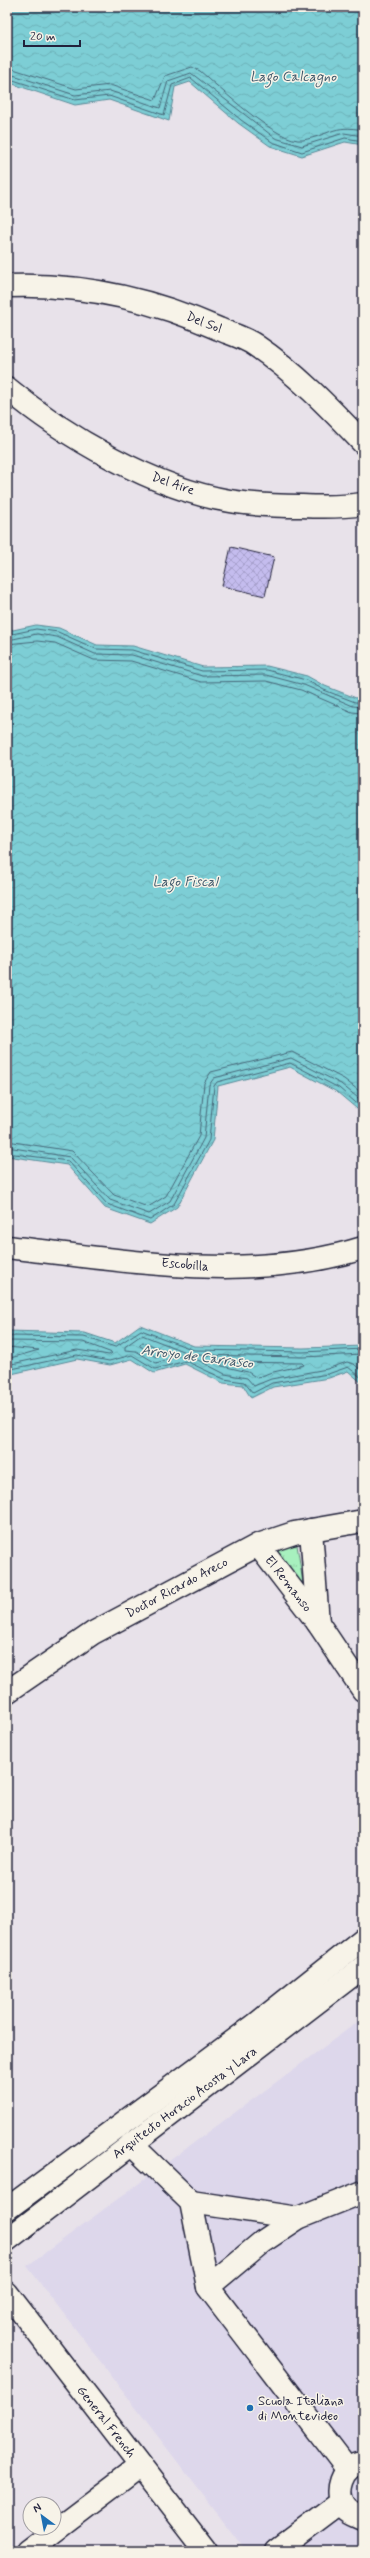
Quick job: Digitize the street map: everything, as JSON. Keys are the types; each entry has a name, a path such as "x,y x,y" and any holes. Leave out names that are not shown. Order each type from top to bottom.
{"street":[{"name":"Del Sol","path":"7,286 48,284 118,295 190,316 254,344 323,401 363,443"},
{"name":"Del Aire","path":"7,388 29,406 109,457 166,483 229,501 285,506 343,507 363,504"},
{"name":"Escobilla","path":"7,1247 211,1268 267,1266 363,1248"},
{"name":"Doctor Ricardo Areco","path":"7,1692 93,1633 258,1545 281,1536 363,1522"},
{"name":"El Remanso","path":"311,1530 318,1623"},
{"name":"El Remanso","path":"258,1545 318,1623 363,1690"},
{"name":"Arquitecto Horacio Acosta y Lara","path":"7,2209 255,2025 363,1939"},
{"name":"Arquitecto Horacio Acosta y Lara","path":"7,2240 363,1967"},
{"path":"161,2094 174,2111"},
{"path":"131,2144 191,2202 208,2287 355,2466 339,2485 352,2511"},
{"path":"208,2287 262,2242 298,2218 363,2192"},
{"path":"191,2202 298,2218"},
{"name":"General French","path":"7,2293 206,2551"},
{"path":"28,2551 140,2466"},
{"path":"276,2551 352,2511"},
{"path":"301,2551 352,2511"}],"shaded area":[{"name":"Scuola Italiana di Montevideo","path":"363,2018 363,2551 246,2551 27,2266"}],"green space":[{"path":"297,1545 305,1596 272,1553 283,1546"},
{"path":"156,2112 7,2230 7,2219"}],"water":[{"name":"Lago Calcagno","path":"7,7 363,7 363,145 345,142 302,156 270,146 238,123 190,82 175,87 169,121 109,100 75,105 7,82"},
{"name":"Lago Fiscal","path":"36,625 59,628 97,645 133,646 203,667 267,666 307,676 325,686 356,698 363,698 363,1114 337,1092 290,1067 218,1086 213,1140 177,1207 150,1224 105,1208 67,1165 7,1156 7,627 13,630"},
{"name":"Arroyo de Carrasco","path":"140,1325 194,1346 303,1348 363,1346 363,1384 348,1371 329,1378 273,1387 251,1398 243,1385 223,1383 185,1364 154,1373 132,1359 110,1365 77,1359 7,1375 7,1331 85,1333 115,1343"}],"building":[{"path":"231,547 274,557 265,596 222,586"}],"place":[{"name":"Scuola Italiana di Montevideo","path":"250,2408"}]}
